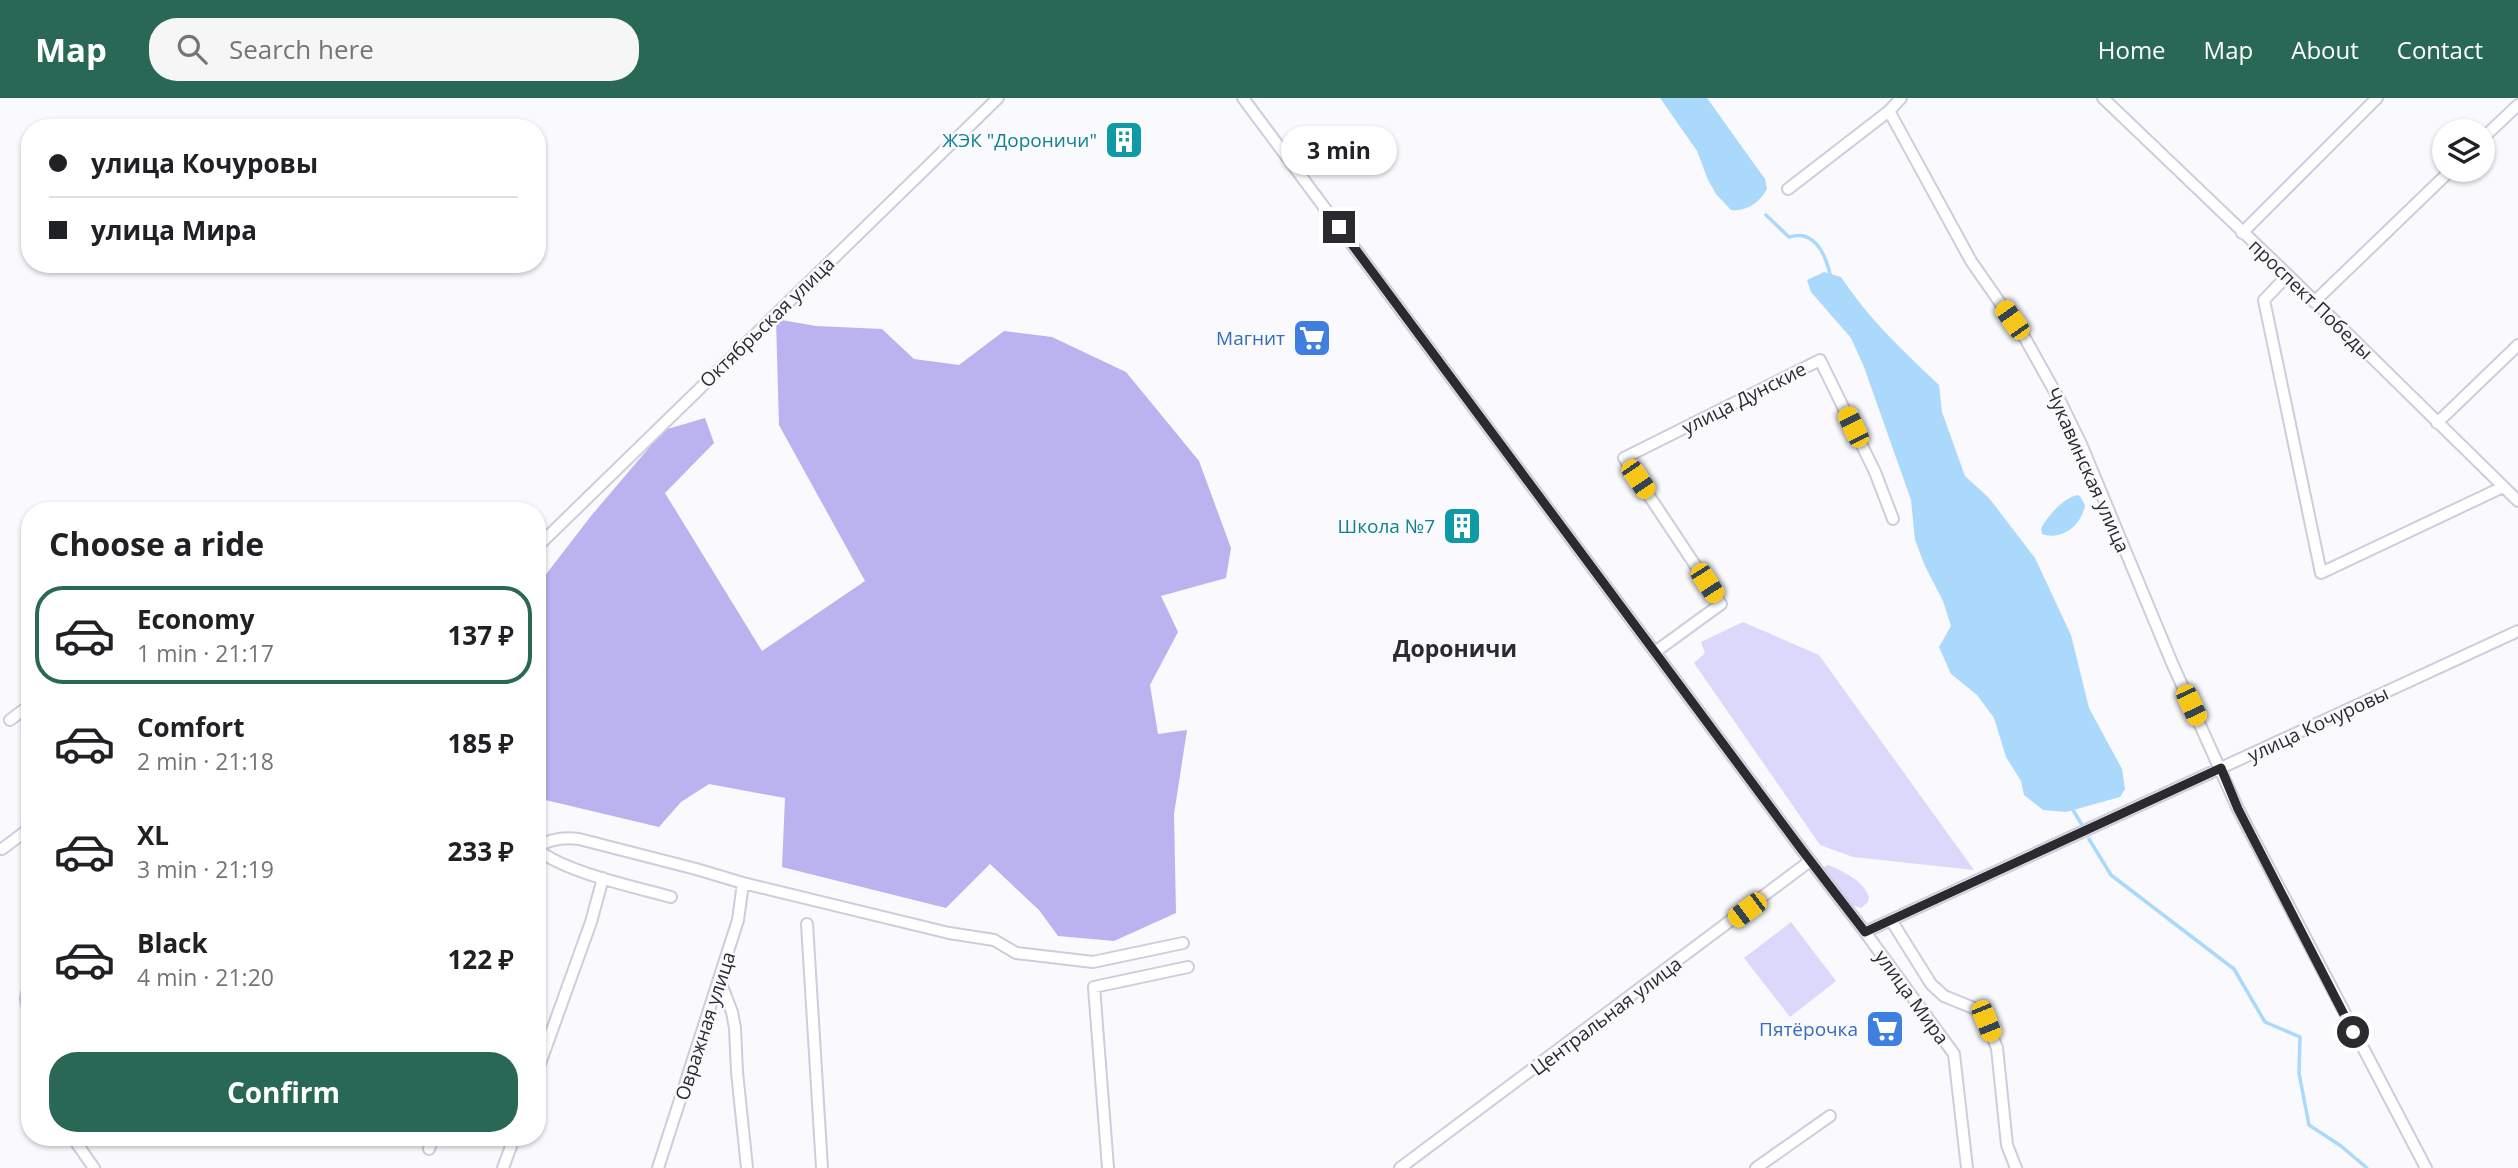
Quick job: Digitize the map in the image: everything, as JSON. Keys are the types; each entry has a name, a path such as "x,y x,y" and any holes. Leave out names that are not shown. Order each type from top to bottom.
{"street":[{"name":"Октябрьская улица","path":"546,538 998,98"},
{"name":"улица Мира","path":"1243,98 1954,1054 1967,1168"},
{"path":"1788,189 1889,111 1901,98"},
{"path":"2242,233 2377,98"},
{"name":"проспект Победы","path":"2110,100 2518,502"},
{"path":"2495,127 2518,105"},
{"name":"Чукавинская улица","path":"1889,111 1971,261 2026,340 2060,401 2081,444 2172,663 2221,768"},
{"path":"2314,302 2439,182"},
{"path":"2288,275 2264,300 2320,573 2502,487"},
{"path":"2437,423 2518,345"},
{"name":"улица Дунские","path":"1655,652 1721,604 1624,458 1820,360 1875,472 1893,519"},
{"name":"улица Кочуровы","path":"1865,932 2518,631"},
{"path":"10,720 21,712"},
{"path":"2221,768 2257,846 2426,1168"},
{"path":"2,849 21,835"},
{"path":"546,845 567,837 579,839 743,883 949,933 994,940 1016,953 1093,962 1183,943"},
{"path":"546,856 603,878 671,897"},
{"name":"Центральная улица","path":"1400,1168 1810,861"},
{"path":"546,1047 592,922 603,878"},
{"name":"Овражная улица","path":"659,1168 738,920 743,883"},
{"path":"1891,920 1931,984 1944,996 1976,1009 1986,1021 1997,1048 2007,1145 2016,1168"},
{"path":"807,925 822,1168"},
{"path":"1108,1168 1094,987 1188,967"},
{"path":"720,981 735,1028 747,1168"},
{"path":"1756,1168 1830,1116"},
{"path":"79,1146 94,1168"},
{"path":"502,1168 511,1146"}],"shaded area":[{"path":"776,319 816,326 882,329 914,359 959,365 1004,331 1052,337 1126,372 1199,461 1231,548 1226,578 1161,596 1178,632 1150,685 1158,734 1187,730 1174,814 1176,913 1114,941 1058,936 1039,910 990,864 946,908 782,867 785,798 709,784 681,802 659,827 546,800 546,574 664,430 705,418 714,443 665,493 762,651 865,581 779,425"},
{"path":"1743,622 1819,655 1974,870 1853,857 1820,845 1694,663 1705,653 1701,642"},
{"path":"1828,865 1858,881 1869,897 1868,902 1861,908 1851,905 1823,868"},
{"path":"1791,922 1836,981 1790,1017 1744,958"}],"water":[{"path":"1660,98 1707,98 1765,179 1767,189 1757,202 1748,208 1731,210 1716,194 1697,151"},
{"path":"1824,272 1841,277 1874,320 1939,385 1942,412 1965,476 1989,498 2035,558 2071,635 2089,708 2122,769 2125,789 2120,797 2066,812 2043,810 2024,795 2021,781 2006,757 1994,718 1977,695 1951,674 1939,647 1951,626 1943,601 1915,540 1911,500 1864,367 1851,338 1811,292 1807,280"},
{"path":"2077,495 2085,505 2075,525 2057,535 2042,534 2041,528 2052,513 2066,500"}],"waterway":[{"path":"1766,215 1789,237 1798,235 1812,240 1825,258 1830,274"},
{"path":"2073,810 2082,825"},
{"path":"2089,839 2111,875 2234,969 2265,1022 2300,1037 2299,1073 2309,1125 2341,1146 2367,1168"}],"place":[{"name":"ЖЭК \"Дороничи\"","path":"1124,140"},
{"name":"Магнит","path":"1312,338"},
{"name":"Школа №7","path":"1462,526"},
{"name":"Пятёрочка","path":"1885,1029"}],"district":[{"name":"Дороничи","path":"1455,648"}],"route":[{"path":"1339,227 1865,932 2221,768 2238,809 2353,1032"}]}
